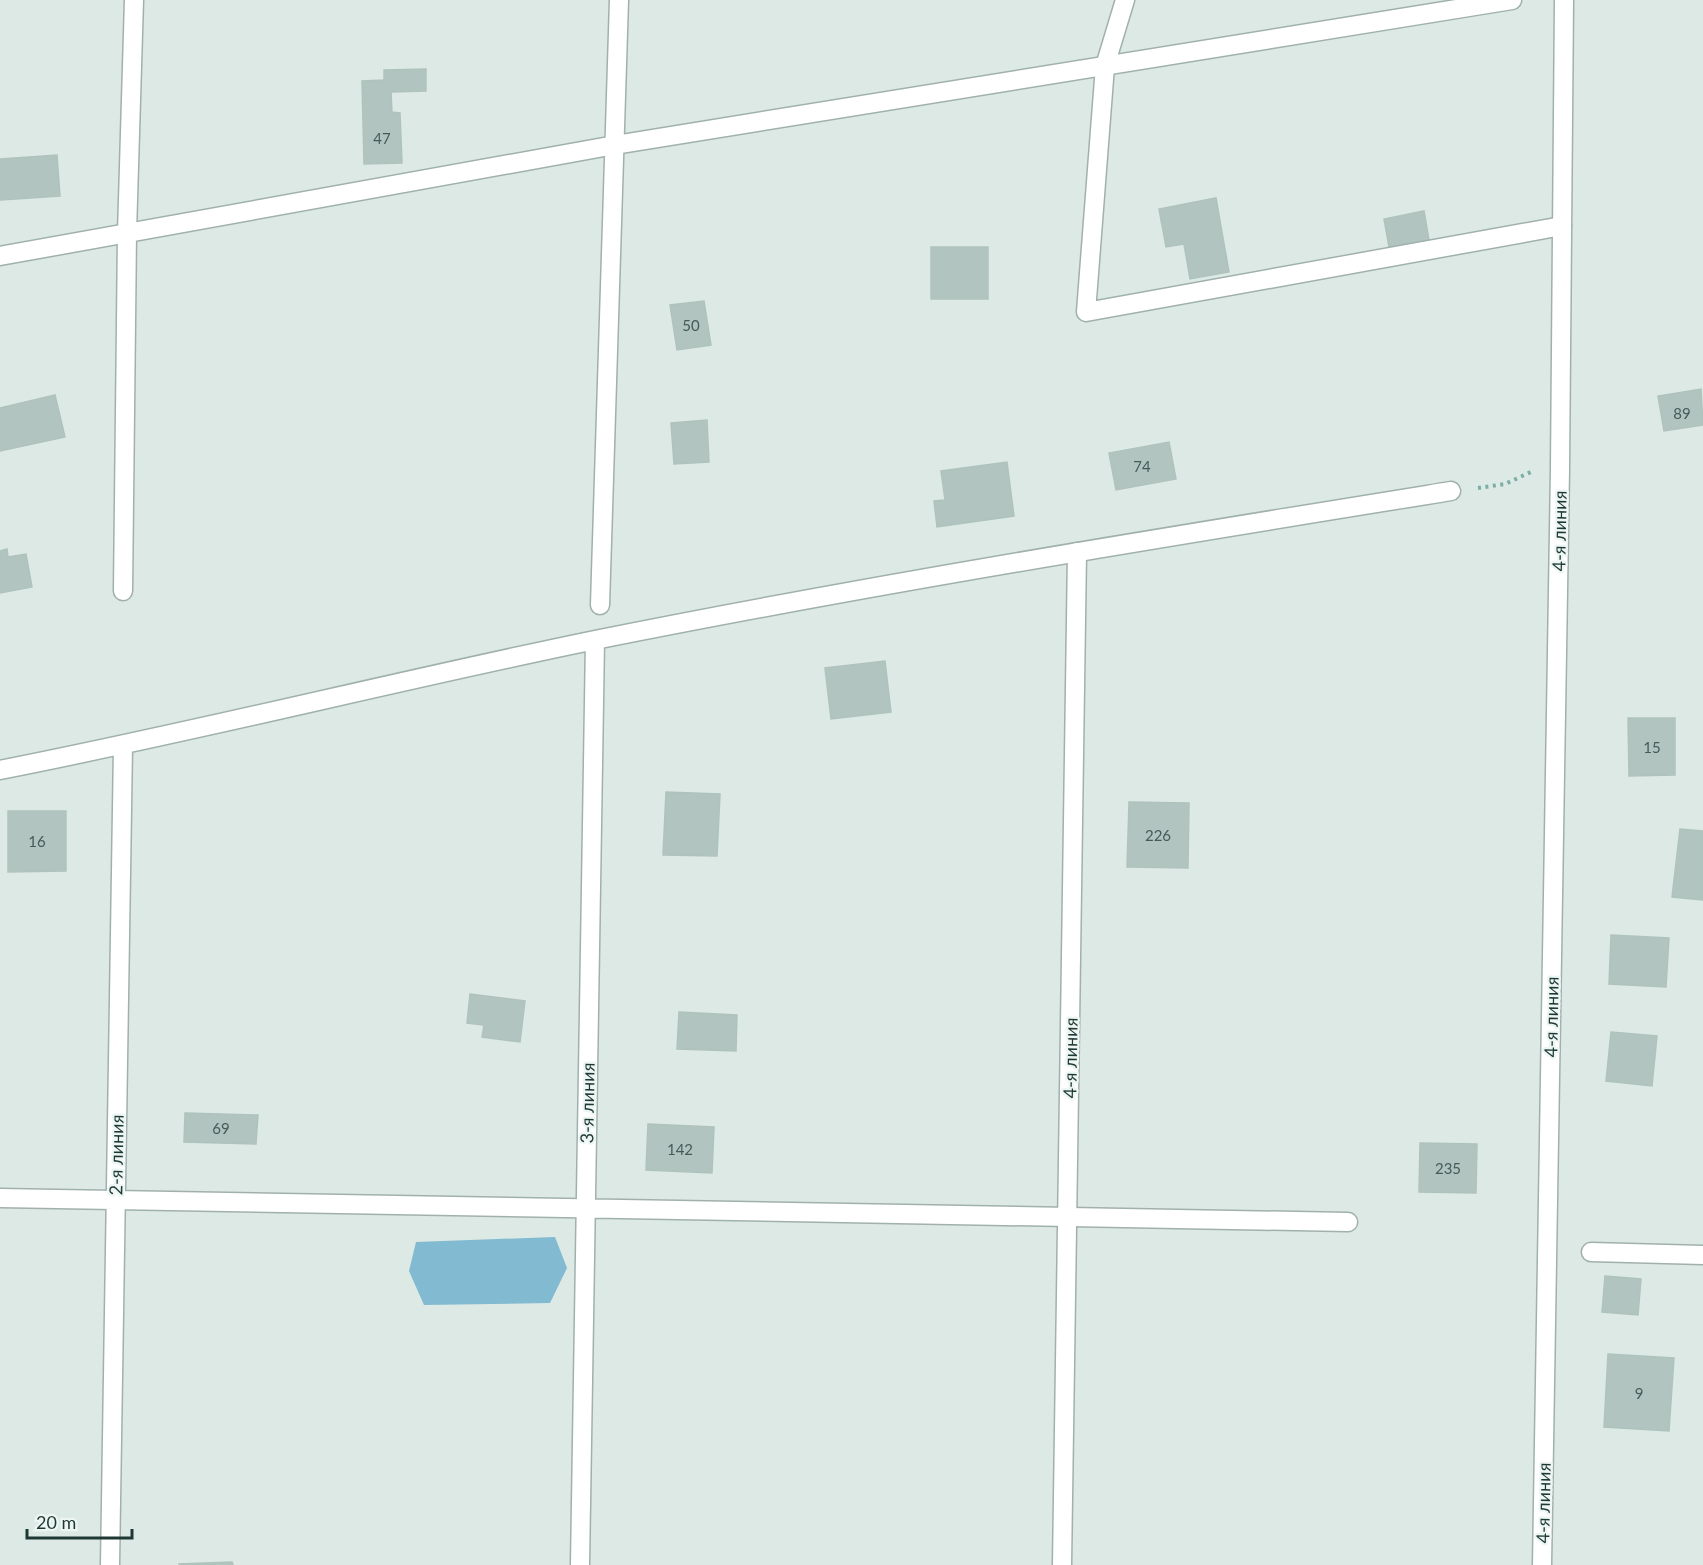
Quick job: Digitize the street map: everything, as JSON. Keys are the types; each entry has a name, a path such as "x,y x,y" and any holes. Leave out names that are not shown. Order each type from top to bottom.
{"street":[{"path":"123,591 127,233 134,0"},
{"path":"600,605 619,0"},
{"path":"1125,0 1105,66 1086,312 1562,226"},
{"path":"0,256 615,145 1512,0"},
{"name":"4-я линия","path":"1542,1565 1560,470 1564,0"},
{"path":"0,770 123,746 595,640 1077,552 1451,491"},
{"name":"4-я линия","path":"1062,1565 1077,552"},
{"name":"3-я линия","path":"580,1565 595,640"},
{"name":"2-я линия","path":"110,1565 123,746"},
{"path":"0,1198 585,1207 1067,1219 1348,1222"},
{"path":"1591,1252 1703,1256"}],"path":[{"path":"1451,491 1505,484 1533,471 1560,470"}],"water":[{"path":"555,1237 567,1268 550,1303 424,1305 409,1271 416,1242"}],"building":[{"path":"426,69 426,91 391,92 392,112 400,113 402,163 364,164 362,81 384,80 384,70"},
{"path":"57,155 60,196 0,200 0,159"},
{"path":"1216,198 1229,272 1190,279 1184,244 1166,247 1159,209"},
{"path":"1424,211 1429,240 1389,247 1384,219"},
{"path":"931,247 988,247 988,299 931,299"},
{"path":"704,301 711,345 677,350 670,305"},
{"path":"1701,389 1703,425 1664,431 1658,396"},
{"path":"55,395 65,437 0,451 0,408"},
{"path":"707,420 709,462 674,464 671,423"},
{"path":"1169,442 1176,479 1116,490 1109,453"},
{"path":"1007,462 1014,516 937,527 934,501 945,500 941,471"},
{"path":"7,549 8,557 26,554 32,587 0,593 0,551"},
{"path":"885,661 891,712 831,719 825,668"},
{"path":"1628,718 1675,718 1675,775 1629,776"},
{"path":"666,792 720,794 717,856 663,855"},
{"path":"1129,802 1189,803 1188,868 1127,867"},
{"path":"8,811 66,811 66,871 8,872"},
{"path":"1680,829 1703,831 1703,900 1672,897"},
{"path":"1611,935 1669,938 1666,987 1609,984"},
{"path":"470,994 525,1001 520,1042 482,1037 484,1025 467,1023"},
{"path":"679,1012 737,1015 736,1051 677,1049"},
{"path":"1611,1032 1657,1036 1652,1086 1606,1081"},
{"path":"185,1113 258,1115 256,1144 184,1142"},
{"path":"648,1124 714,1127 712,1173 646,1170"},
{"path":"1420,1143 1477,1144 1476,1193 1419,1192"},
{"path":"1605,1276 1641,1279 1638,1315 1602,1312"},
{"path":"1608,1354 1674,1358 1669,1431 1604,1427"},
{"path":"232,1562 233,1565 179,1565 179,1564"}]}
